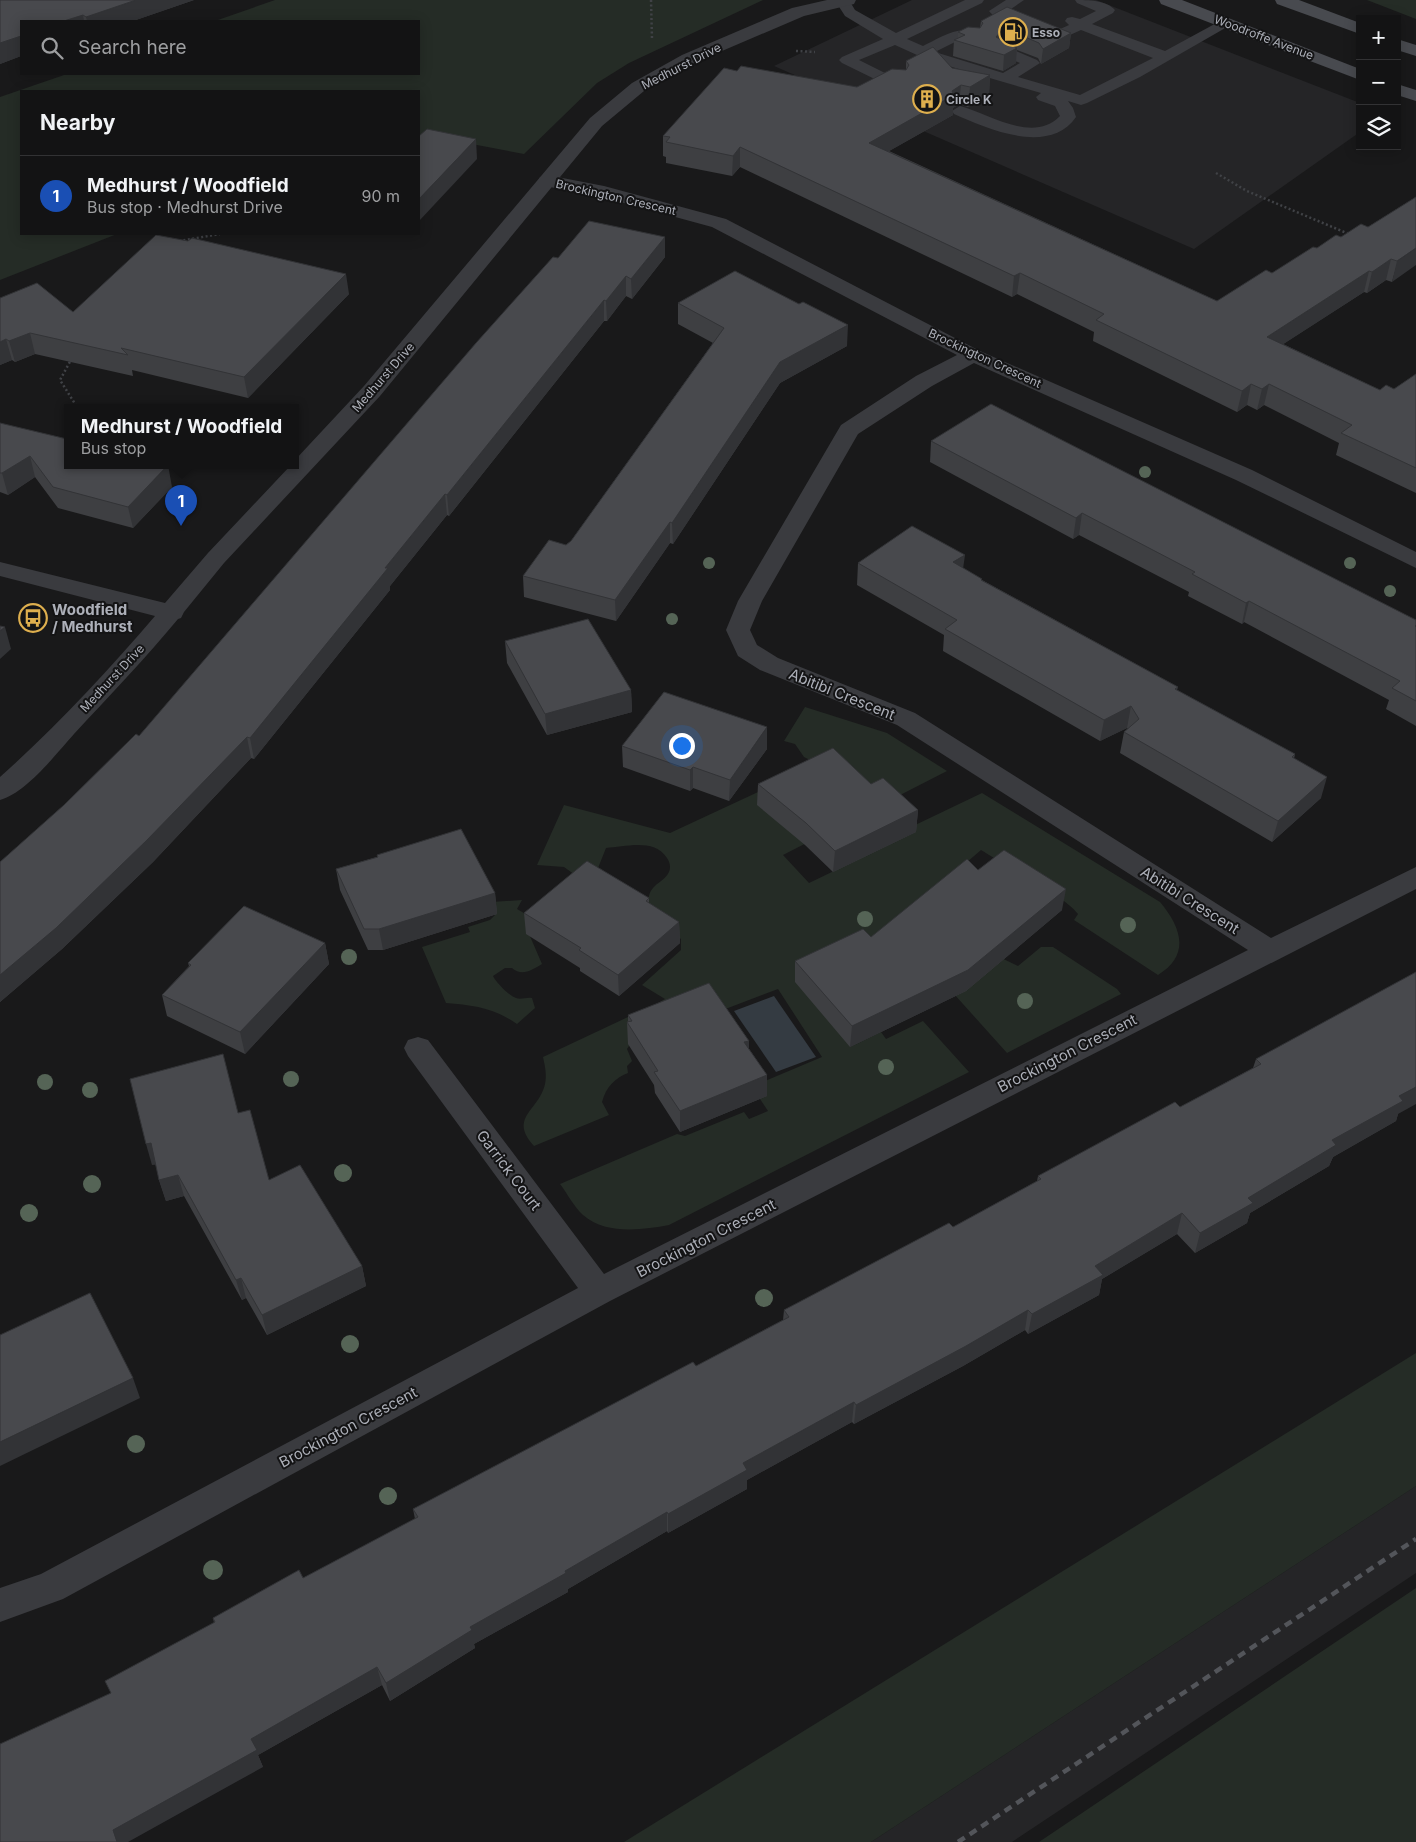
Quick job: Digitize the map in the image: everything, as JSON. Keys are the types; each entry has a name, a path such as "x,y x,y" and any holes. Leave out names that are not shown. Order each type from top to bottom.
{"main road":[{"name":"Woodroffe Avenue","path":"1167,0 1356,72"},
{"path":"1283,0 1356,27"},
{"path":"1401,45 1416,51"},
{"path":"1401,90 1416,96"}],"street":[{"name":"Medhurst Drive","path":"0,791 33,762 172,613 216,558 372,391 596,122 638,87 688,60 802,6 845,1"},
{"name":"Brockington Crescent","path":"547,181 604,192 719,223 973,355 1244,475 1416,561"},
{"name":"Abitibi Crescent","path":"973,355 924,380 849,430 750,602 738,630 747,650 769,664 906,719 1271,951"},
{"path":"0,569 172,613"},
{"name":"Brockington Crescent","path":"0,1605 51,1587 599,1292 1416,877"},
{"name":"Garrick Court","path":"418,1048 599,1292"}],"lane":[{"path":"847,60 977,0"},
{"path":"1044,30 1059,36 1108,10 1082,0"},
{"path":"845,1 850,13 895,39 928,54 1081,100 1166,57 1227,23"},
{"path":"1014,18 996,11 1022,2"},
{"path":"1066,18 1166,57"},
{"path":"928,54 960,34 973,39"},
{"path":"1004,51 1032,63 1005,78"},
{"path":"928,54 950,77"},
{"path":"847,60 898,85"},
{"path":"960,111 1016,130 1029,132 1045,132 1059,128 1068,117 1068,108 1062,103 1045,97 983,88"}],"path":[{"path":"651,0 652,40"},
{"path":"792,51 815,52 847,60"},
{"path":"1216,173 1247,191 1353,235"},
{"path":"172,244 182,240 214,235"},
{"path":"72,357 60,380 75,404"}],"shaded area":[{"path":"275,0 763,0 629,63 597,83 524,154 420,134 420,90 20,90 64,75 420,75 420,20 218,20"},
{"path":"912,0 1096,0 1356,101 1356,135 1194,249 774,66"},
{"path":"1367,0 1416,0 1416,19"},
{"path":"20,90 20,235 114,235 0,280 0,97"},
{"path":"805,707 887,733 947,771 783,855 809,883 915,832 911,827 982,793 1160,902 1173,921 1177,931 1179,950 1175,959 1158,975 1074,920 1078,914 1060,898 981,850 908,913 1018,966 1041,947 1053,947 1117,989 1121,994 1007,1053 910,945 850,1047 881,1032 886,1039 923,1021 969,1072 669,1225 636,1229 602,1226 583,1215 560,1184 677,1134 685,1136 744,1112 749,1119 768,1111 760,1099 758,1084 822,1057 778,989 715,1013 670,1020 658,1003 665,999 642,985 681,950 681,939 662,924 651,910 649,903 649,895 653,888 666,877 670,870 667,858 661,852 655,848 639,845 606,848 598,868 602,869 600,872 578,877 564,867 537,865 564,805 670,833 818,764 804,757 795,744 784,741"},
{"path":"522,900 517,909 534,919 526,927 542,964 523,972 512,968 505,968 493,976 513,997 520,999 532,998 535,1008 517,1024 500,1014 483,1008 446,1003 422,947 470,932 468,927 490,920 495,915 491,902"},
{"path":"774,996 816,1057 776,1072 734,1011"},
{"path":"628,1017 638,1032 627,1049 632,1061 627,1066 628,1073 612,1084 602,1102 609,1115 534,1146 527,1136 524,1121 542,1093 545,1084 546,1074 543,1057"},
{"path":"1416,1353 1416,1486 871,1842 624,1842"},
{"path":"1416,1486 1416,1573 1012,1842 871,1842"},
{"path":"1416,1588 1416,1842 1039,1842"}],"building":[{"path":"0,0 136,0 86,17 83,15 67,20 20,20 20,36 0,43"},
{"path":"1007,7 1071,33 1043,49 1039,43 1011,31 1001,31 996,37 1017,48 1004,55 954,40 965,35 958,32 968,27 980,28 983,23 981,21"},
{"path":"933,47 952,68 990,75 970,87 961,85 952,91 954,95 869,143 1217,301 1266,270 1272,273 1313,247 1317,248 1336,235 1341,237 1361,224 1368,227 1416,197 1416,248 1397,261 1391,259 1372,272 1369,271 1267,337 1380,390 1386,385 1394,389 1416,374 1416,468 1341,433 1352,425 1269,384 1262,389 1251,384 1242,391 1096,320 1104,314 1020,273 1014,276 740,147 733,156 666,142 670,137 663,136 724,68 737,71 741,66 857,87 892,69 906,70 909,65 906,61"},
{"path":"427,129 476,139 420,198 420,135"},
{"path":"589,221 665,237 631,279 626,276 606,301 604,300 447,495 445,494 385,568 388,568 250,738 247,737 147,840 56,928 0,975 0,862 64,805 136,734 139,736 476,343 553,257 558,258"},
{"path":"156,235 188,241 192,238 346,274 244,377 121,348 128,355 30,333 9,341 6,339 0,342 0,298 37,283 73,312"},
{"path":"735,271 799,304 803,302 848,325 780,362 672,523 670,522 615,600 523,576 549,540 566,545 571,541 724,328 678,303"},
{"path":"991,404 1416,620 1416,701 1392,688 1400,681 1249,601 1246,603 1192,574 1195,572 1082,513 1076,518 931,441"},
{"path":"0,423 64,438 64,469 164,469 128,507 53,487 30,456 0,473"},
{"path":"912,526 965,555 953,562 981,580 1178,687 1175,689 1295,754 1292,757 1327,777 1278,821 1124,732 1139,719 1131,706 1104,720 945,629 957,620 858,563"},
{"path":"588,619 631,690 545,714 505,641"},
{"path":"664,692 767,727 730,780 693,767 690,770 622,746"},
{"path":"833,748 871,784 883,778 918,810 835,851 806,823 758,784"},
{"path":"461,829 495,893 379,929 364,929 336,869"},
{"path":"1004,850 1066,889 968,970 852,1026 795,961 863,929 871,937 967,859 978,870"},
{"path":"587,861 649,898 646,901 679,922 618,975 579,950 581,948 524,913"},
{"path":"244,906 325,943 240,1032 162,995 191,965 188,963"},
{"path":"1416,972 1416,1087 1399,1096 1403,1101 1332,1140 1336,1145 1248,1198 1253,1203 1200,1233 1182,1213 1095,1266 1103,1275 1032,1314 1028,1310 966,1346 856,1405 854,1402 743,1463 747,1470 668,1514 667,1512 565,1571 566,1573 470,1627 472,1630 386,1683 377,1667 251,1739 257,1750 113,1830 117,1842 0,1842 0,1744 111,1693 105,1681 215,1622 213,1618 299,1570 303,1578 418,1517 413,1509 693,1362 696,1366 789,1317 784,1310 949,1223 953,1227 1041,1179 1038,1176 1175,1102 1180,1107 1261,1064 1256,1059"},
{"path":"709,983 749,1041 744,1042 767,1075 680,1111 654,1072 658,1071 627,1022 632,1021 628,1015"},
{"path":"223,1054 238,1113 250,1110 269,1180 300,1165 362,1266 262,1315 241,1278 236,1280 178,1175 159,1180 151,1143 146,1144 130,1079"},
{"path":"90,1293 133,1378 0,1442 0,1335"}],"railway":[{"path":"958,1842 1416,1539"}],"place":[{"name":"Esso","path":"1013,32"},
{"name":"Circle K","path":"927,99"},
{"name":"Medhurst / Woodfield","path":"181,526"},
{"name":"Woodfield / Medhurst","path":"33,618"}]}
